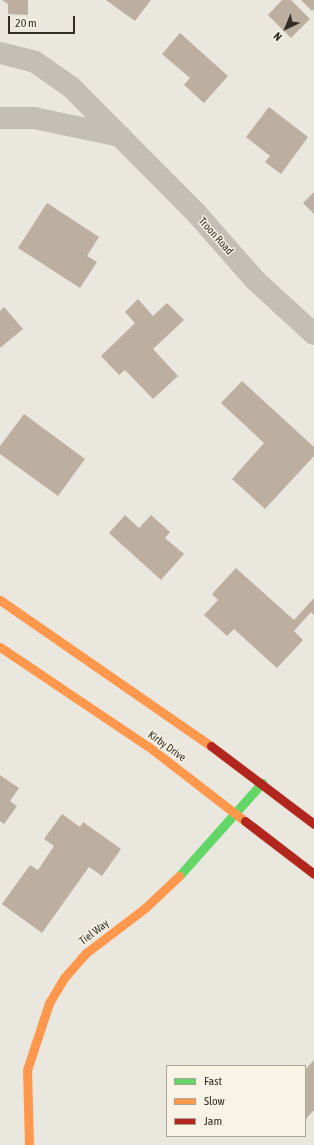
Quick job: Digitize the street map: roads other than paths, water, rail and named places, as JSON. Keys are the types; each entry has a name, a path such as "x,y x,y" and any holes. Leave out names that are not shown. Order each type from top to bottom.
{"main road":[{"path":"0,600 165,711 262,783 314,824"},
{"name":"Kirby Drive","path":"0,647 153,750 239,814 314,874"},
{"name":"Tiel Way","path":"29,1145 27,1070 49,1004 64,978 86,952 145,908 239,814 262,783"}],"street":[{"name":"Troon Road","path":"0,53 36,62 71,87 121,136 255,280 314,334"},
{"path":"0,118 34,118 121,136"}]}
